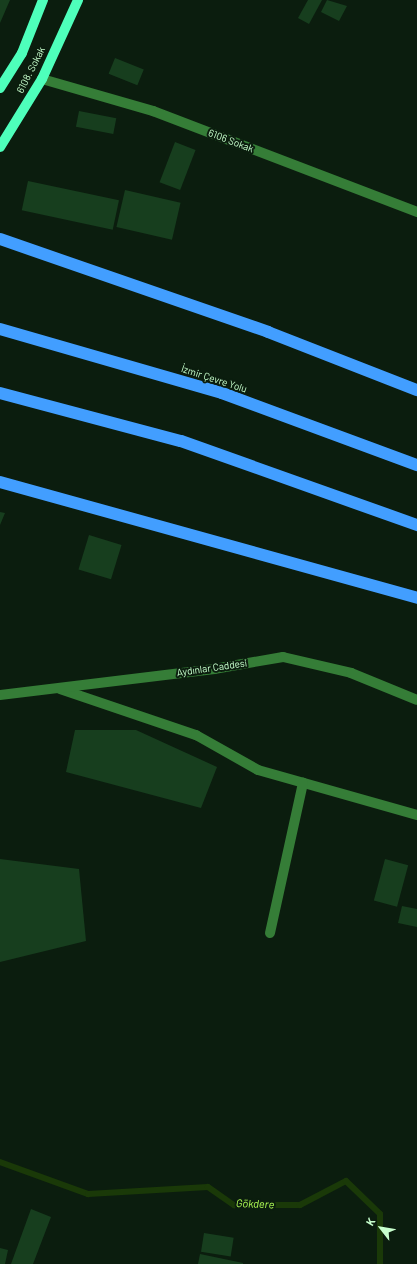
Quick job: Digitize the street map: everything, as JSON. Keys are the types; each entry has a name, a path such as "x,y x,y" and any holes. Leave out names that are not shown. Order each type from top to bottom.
{"highway":[{"path":"0,239 268,332 417,390"},
{"name":"İzmir Çevre Yolu","path":"0,329 222,393 417,465"},
{"path":"0,393 181,441 417,525"},
{"path":"0,482 417,598"}],"main road":[{"name":"6108. Sokak","path":"0,88 22,53 43,0"},
{"name":"6108. Sokak","path":"0,147 42,79 78,0"}],"street":[{"name":"6106 Sokak","path":"42,79 153,111 417,212"},
{"name":"Aydınlar Caddesi","path":"0,695 214,669 283,657 351,672 417,700"},
{"path":"56,688 196,735 258,770 417,816"},
{"path":"270,933 303,783"}],"building":[{"path":"0,0 10,0 0,23"},
{"path":"308,0 322,0 309,24 298,18"},
{"path":"327,0 347,6 339,21 321,12"},
{"path":"115,58 144,70 137,85 109,74"},
{"path":"79,111 116,118 113,134 76,127"},
{"path":"175,142 196,150 180,190 160,182"},
{"path":"28,181 119,200 113,230 22,210"},
{"path":"125,190 181,203 172,240 116,227"},
{"path":"0,512 5,513 0,525"},
{"path":"89,535 122,545 111,579 78,569"},
{"path":"75,730 136,730 217,767 201,808 66,772"},
{"path":"0,859 79,869 86,941 0,962"},
{"path":"385,859 408,865 397,907 374,901"},
{"path":"402,906 417,909 417,927 398,923"},
{"path":"31,1209 51,1217 33,1264 11,1264"},
{"path":"204,1233 234,1238 231,1256 201,1252"},
{"path":"0,1248 8,1250 5,1264 0,1264"},
{"path":"200,1254 243,1263 243,1264 198,1264"}],"waterway":[{"name":"Gökdere","path":"0,1162 88,1194 208,1187 234,1205 300,1205 346,1181 380,1214 380,1264"}]}
